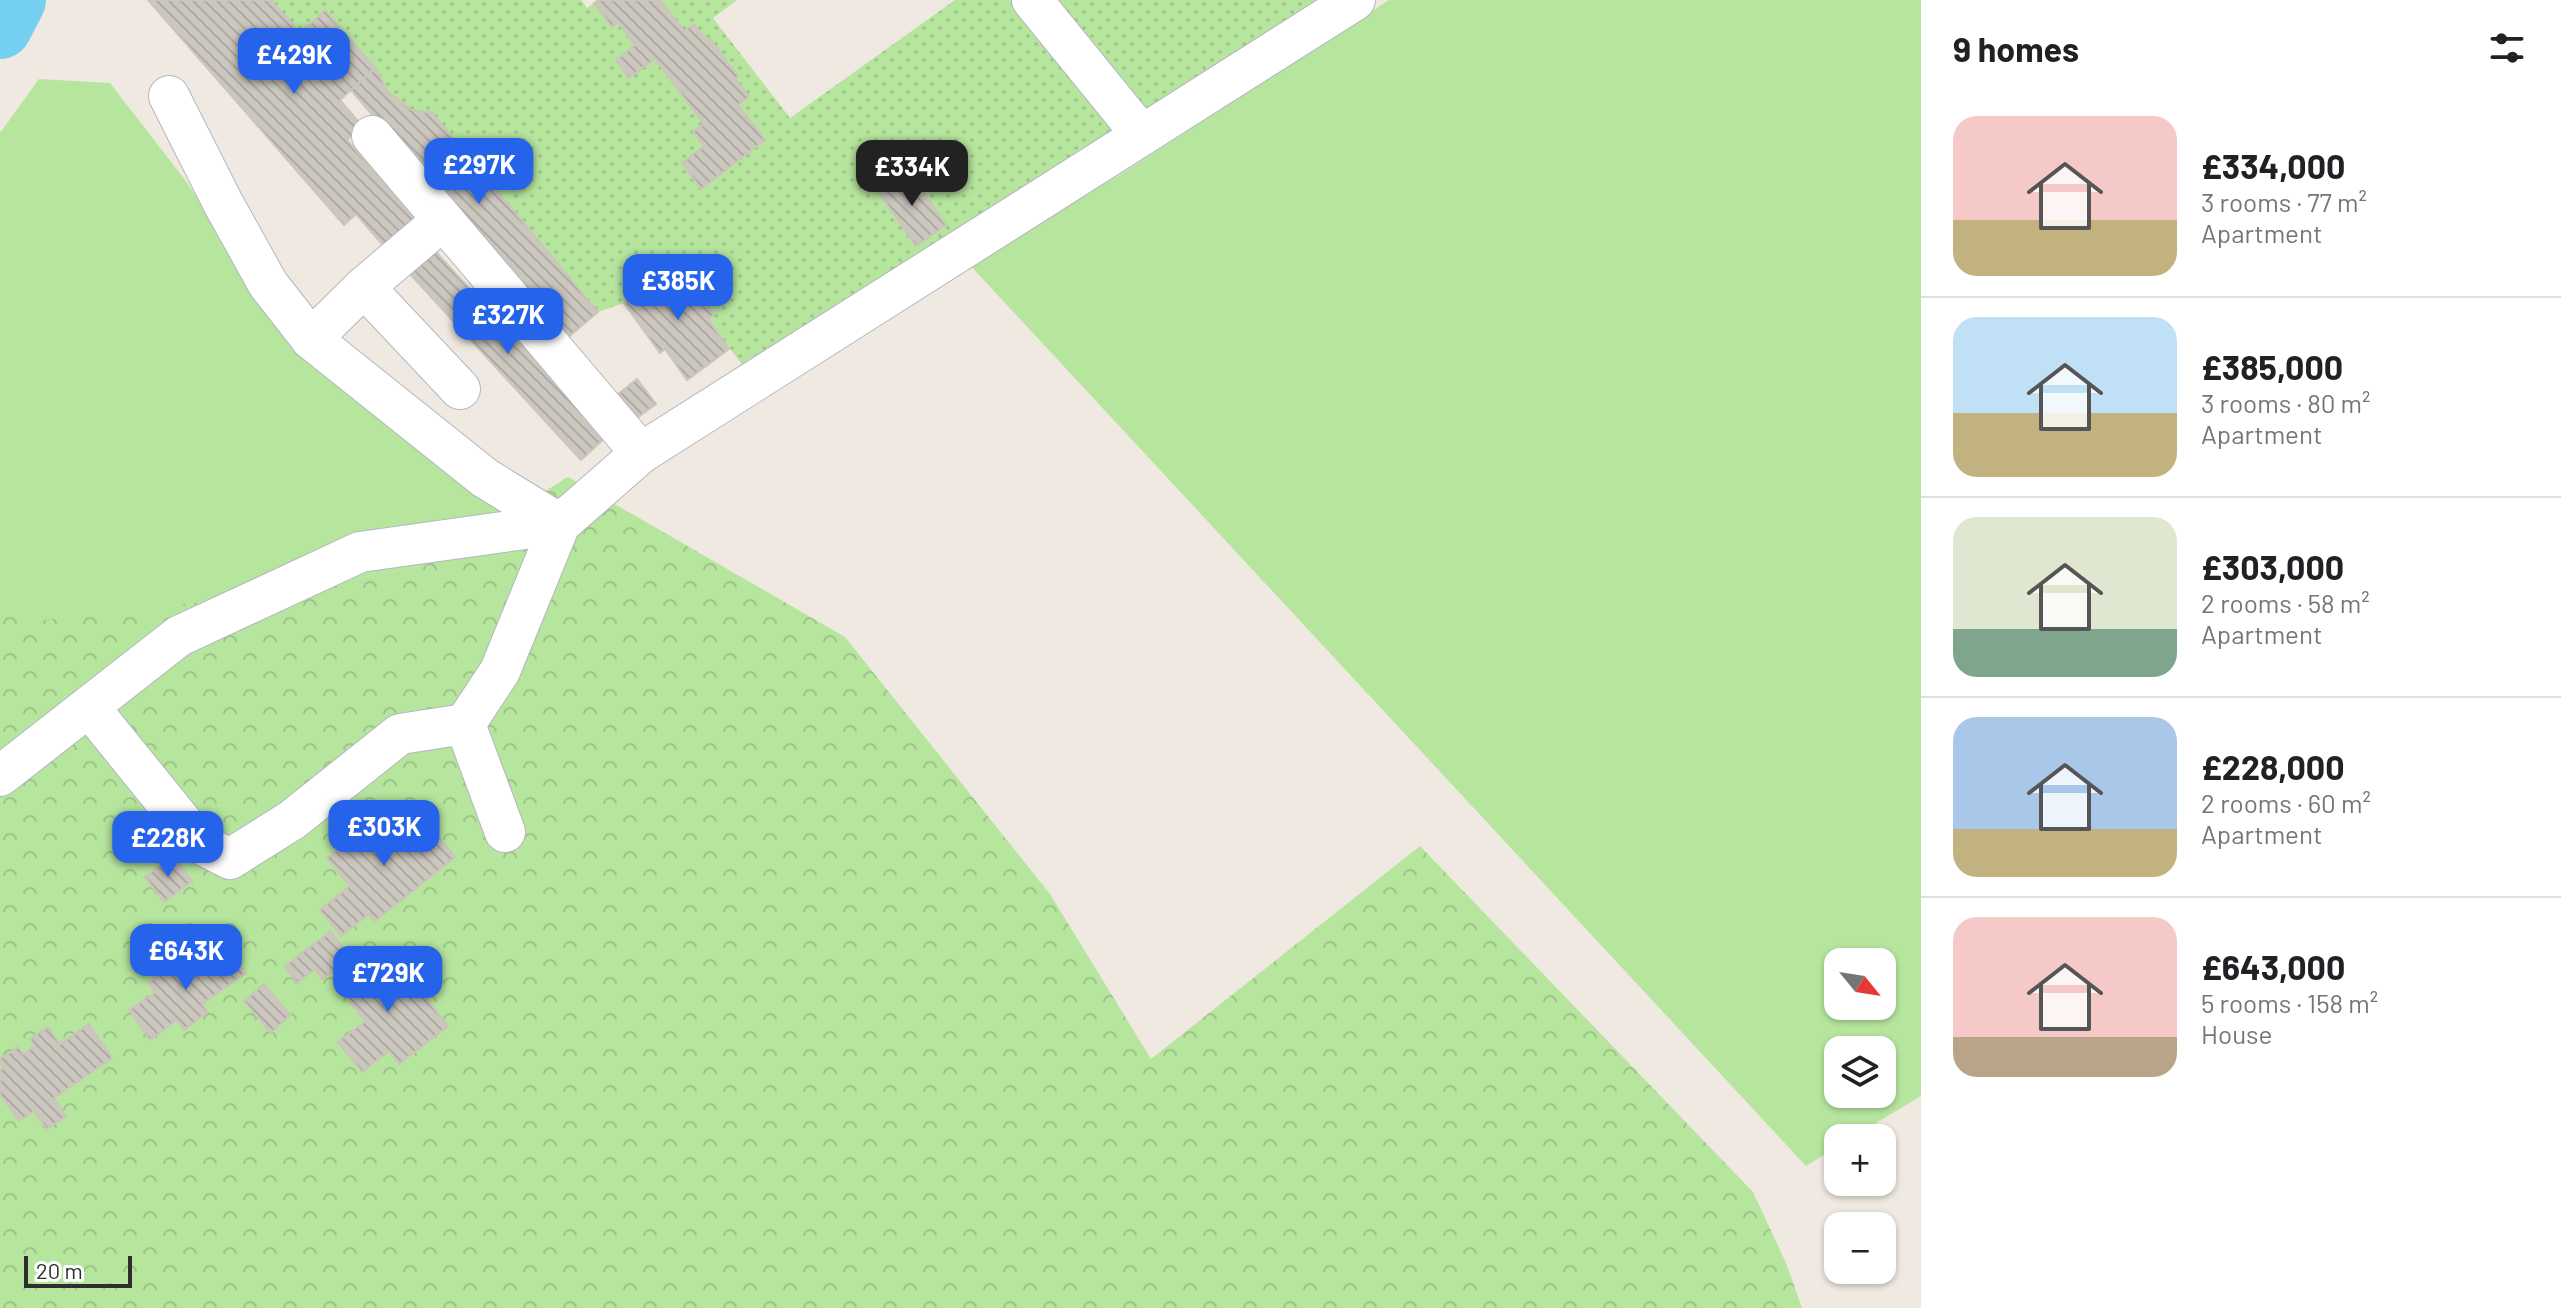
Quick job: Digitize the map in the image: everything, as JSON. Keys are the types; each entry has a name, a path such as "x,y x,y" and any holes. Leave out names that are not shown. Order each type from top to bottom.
{"lane":[{"path":"1032,0 1141,134"},
{"path":"89,707 199,843 230,859 292,820 400,734 465,724 500,671 560,524 641,453 1355,0"},
{"path":"169,96 268,284 311,339 485,478 560,524"},
{"path":"372,136 641,453"},
{"path":"311,339 364,287 443,220"},
{"path":"364,287 460,389"},
{"path":"0,776 179,636 360,552 560,524"},
{"path":"465,724 505,832"}],"green space":[{"path":"271,0 581,0 587,8 594,3 612,26 618,22 635,45 616,60 629,78 655,59 704,124 693,133 704,146 682,163 701,188 765,140 738,105 748,97 736,80 738,76 710,39 707,41 694,24 684,31 660,0 737,0 713,18 790,118 955,0 1319,0 746,370 708,319 624,303 598,312 432,113 412,110 388,92 375,68 325,11 300,33"},
{"path":"1389,0 1921,0 1921,1096 1874,1124 1824,1124 1824,1155 1806,1166 967,262 1118,176"},
{"path":"39,79 110,83 185,180 305,357 513,512 426,565 287,592 41,620 0,596 0,133"},
{"path":"568,477 845,637 1050,894 1151,1059 1420,846 1753,1192 1786,1263 1802,1308 0,1308 0,596 41,620 287,592 426,565"}],"building":[{"path":"148,0 271,0 300,33 325,10 375,68 340,100 362,126 347,140 415,218 383,245 356,214 344,225"},
{"path":"599,0 660,0 684,31 694,24 707,41 710,39 738,76 736,80 749,97 738,105 765,140 701,189 682,163 704,146 693,132 704,124 655,59 629,78 616,60 635,45 618,22 612,27 594,3"},
{"path":"375,68 388,92 412,110 432,113 598,312 566,339 351,90"},
{"path":"908,170 946,225 916,246 878,191"},
{"path":"435,251 606,437 581,460 410,274"},
{"path":"677,264 714,315 708,319 729,349 687,380 665,349 660,353 624,303"},
{"path":"637,379 656,404 630,423 612,399"},
{"path":"413,804 455,857 375,921 369,914 341,936 320,910 350,886 327,858 362,829 370,839"},
{"path":"173,856 192,881 164,902 145,877"},
{"path":"331,931 350,958 322,979 315,969 297,983 285,966"},
{"path":"225,943 246,973 202,1004 208,1012 184,1030 177,1020 150,1040 129,1010 155,992 148,983 172,965 180,975"},
{"path":"388,950 448,1026 399,1064 389,1051 362,1072 338,1042 365,1021 339,988"},
{"path":"264,984 290,1015 271,1033 244,1001"},
{"path":"89,1024 112,1058 54,1098 66,1116 47,1129 34,1111 19,1121 0,1094 0,1070 3,1068 0,1059 18,1047 23,1054 35,1046 30,1039 48,1027 60,1044"}],"waterway":[{"path":"0,27 14,0"}]}
